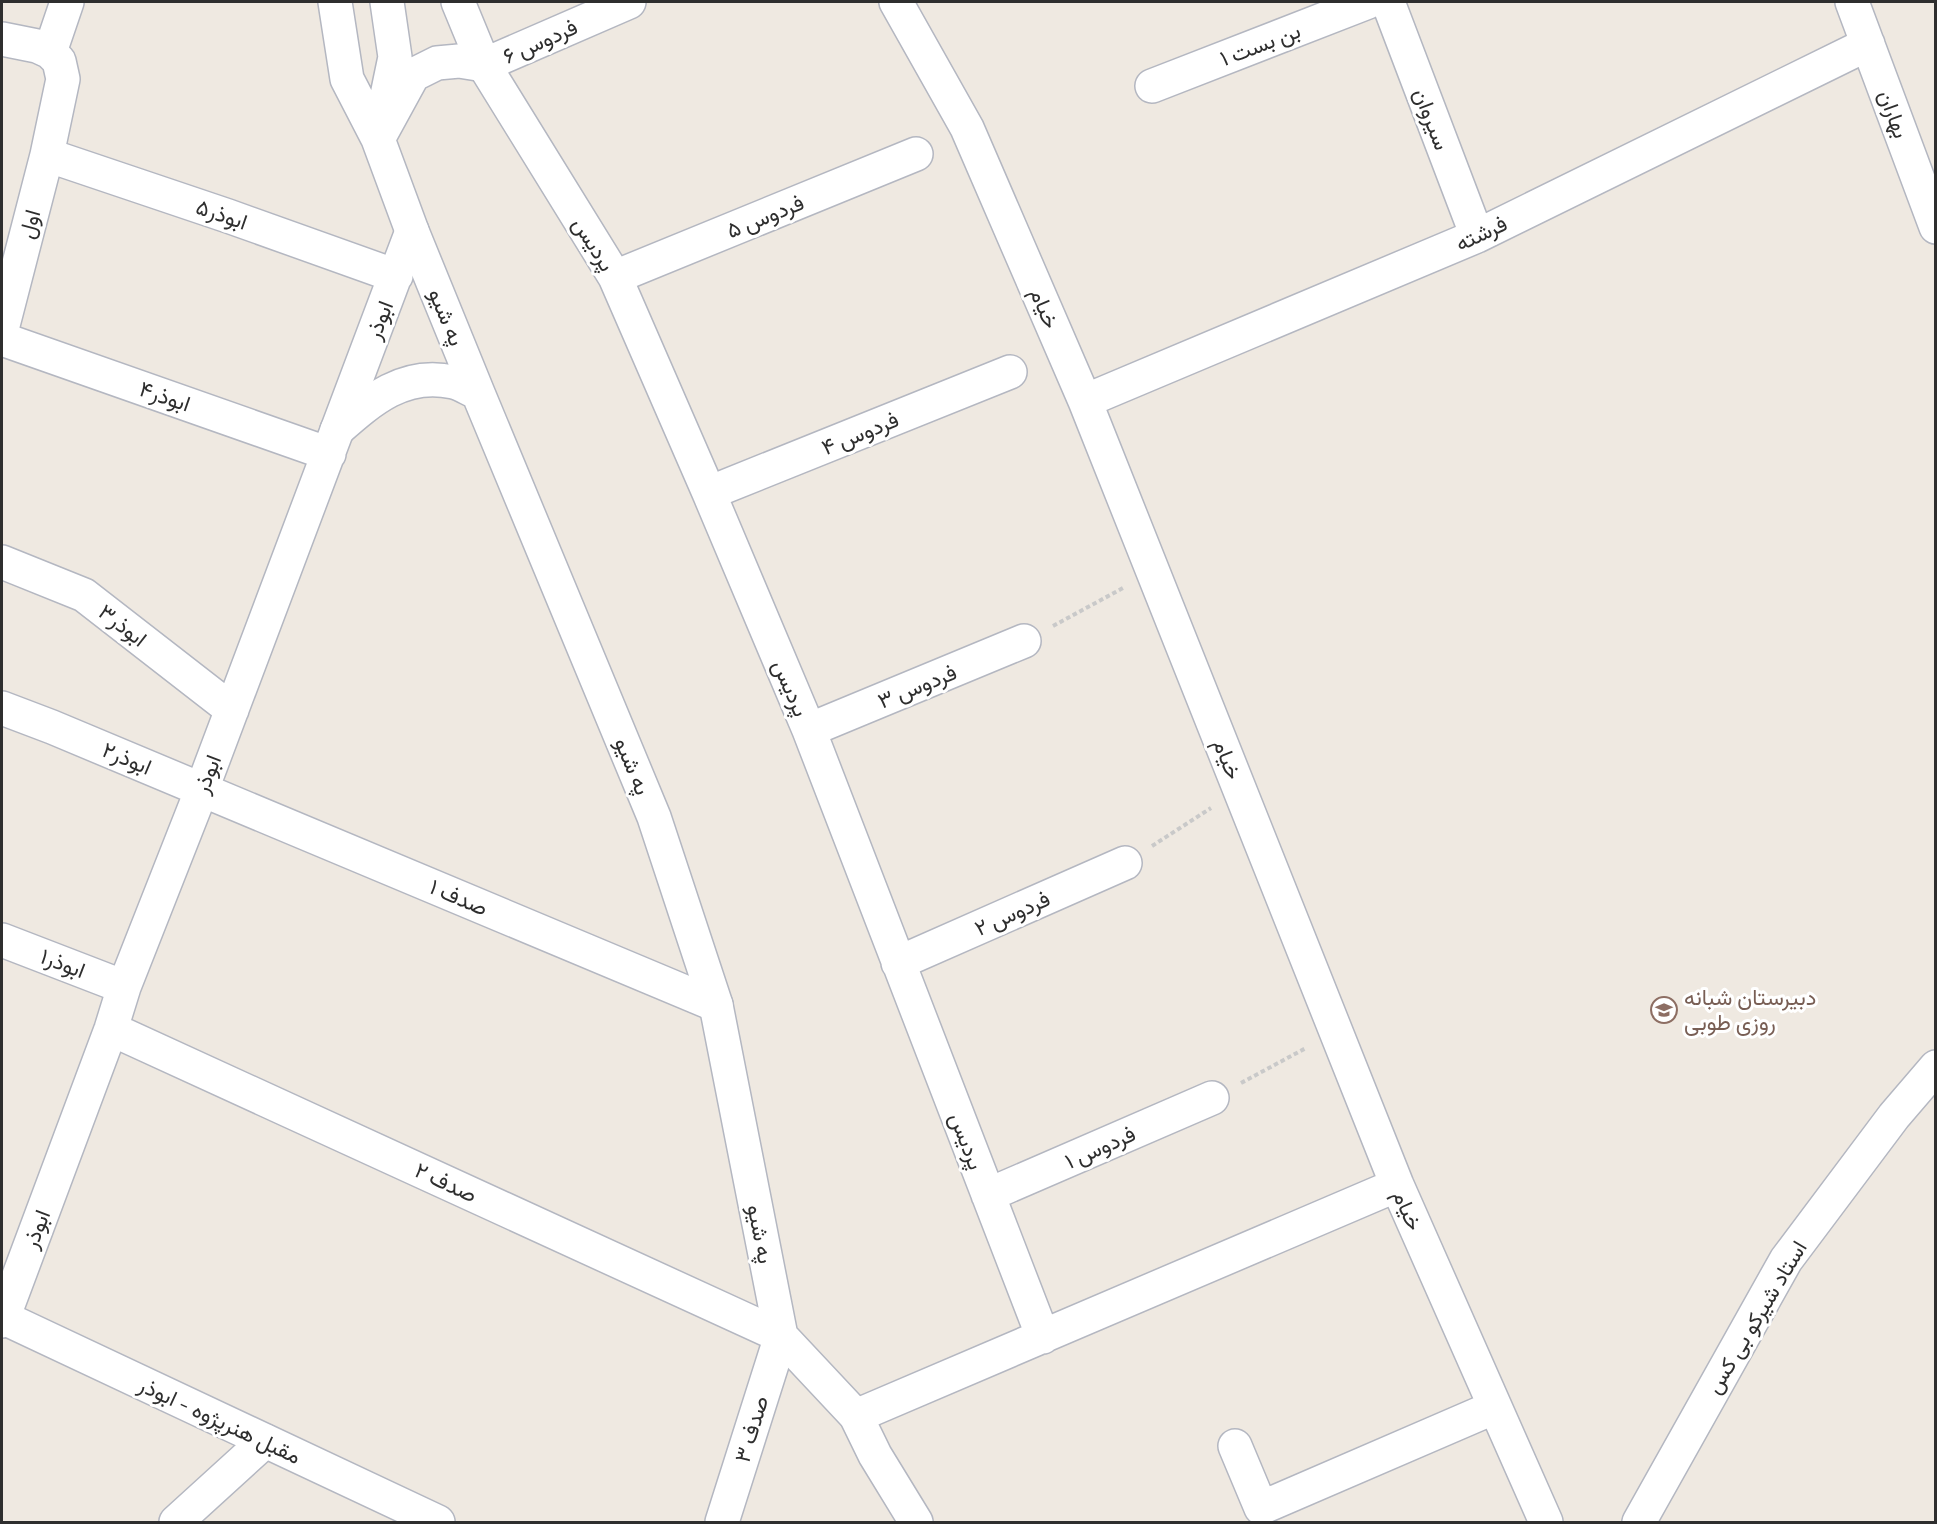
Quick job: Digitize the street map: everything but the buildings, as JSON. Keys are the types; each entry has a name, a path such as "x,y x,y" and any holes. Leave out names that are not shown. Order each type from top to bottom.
{"street":[{"path":"2,39 44,49 67,2"},
{"name":"په شیو","path":"335,2 347,80 378,139 412,231 654,817 716,1005 781,1336"},
{"path":"378,139 394,57 387,2"},
{"name":"پردیس","path":"458,2 484,65 615,277 710,493 809,730 1043,1337"},
{"name":"فردوس ۶","path":"484,65 629,2"},
{"name":"خیام","path":"896,2 967,128 1085,401 1397,1185 1546,1522"},
{"name":"بن بست ۱","path":"1152,86 1368,2"},
{"name":"سیروان","path":"1388,2 1477,236"},
{"name":"بهاران","path":"1852,2 1935,227"},
{"name":"فرشته","path":"1085,401 1477,236 1868,44"},
{"name":"اول","path":"2,328 10,259 47,155 63,79 59,61 44,49"},
{"path":"378,139 413,75 437,63 459,61 484,65"},
{"name":"فردوس ۵","path":"615,277 916,154"},
{"name":"ابوذر۵","path":"47,155 396,276"},
{"name":"ابوذر","path":"2,1319 111,1029 124,987 232,711 412,231"},
{"name":"ابوذر۴","path":"2,339 333,442"},
{"name":"فردوس ۴","path":"710,493 1010,372"},
{"path":"333,442 362,408 405,383 430,379 455,382 478,393"},
{"name":"ابوذر۳","path":"2,562 84,595 232,711"},
{"name":"فردوس ۳","path":"809,730 1024,641"},
{"name":"ابوذر۲","path":"2,708 202,789"},
{"name":"صدف ۱","path":"202,789 716,1005"},
{"name":"فردوس ۲","path":"898,963 1125,863"},
{"name":"ابوذر۱","path":"2,940 124,987"},
{"name":"صدف ۲","path":"111,1029 781,1336"},
{"name":"استاد شیرکو بی کس","path":"1638,1522 1786,1260 1894,1116 1935,1067"},
{"name":"فردوس ۱","path":"988,1195 1212,1098"},
{"path":"856,1416 1397,1185"},
{"name":"مقبل هنرپژوه - ابوذر","path":"2,1319 438,1522"},
{"path":"781,1336 856,1416 875,1455 916,1522"},
{"name":"صدف ۳","path":"722,1522 781,1336"},
{"path":"1234,1446 1261,1508 1495,1407"},
{"path":"176,1522 265,1441"}],"path":[{"path":"1024,641 1153,572"},
{"path":"1125,863 1240,790"},
{"path":"1212,1098 1336,1033"}],"place":[{"name":"دبیرستان شبانه روزی طوبی","path":"1664,1010"}]}
